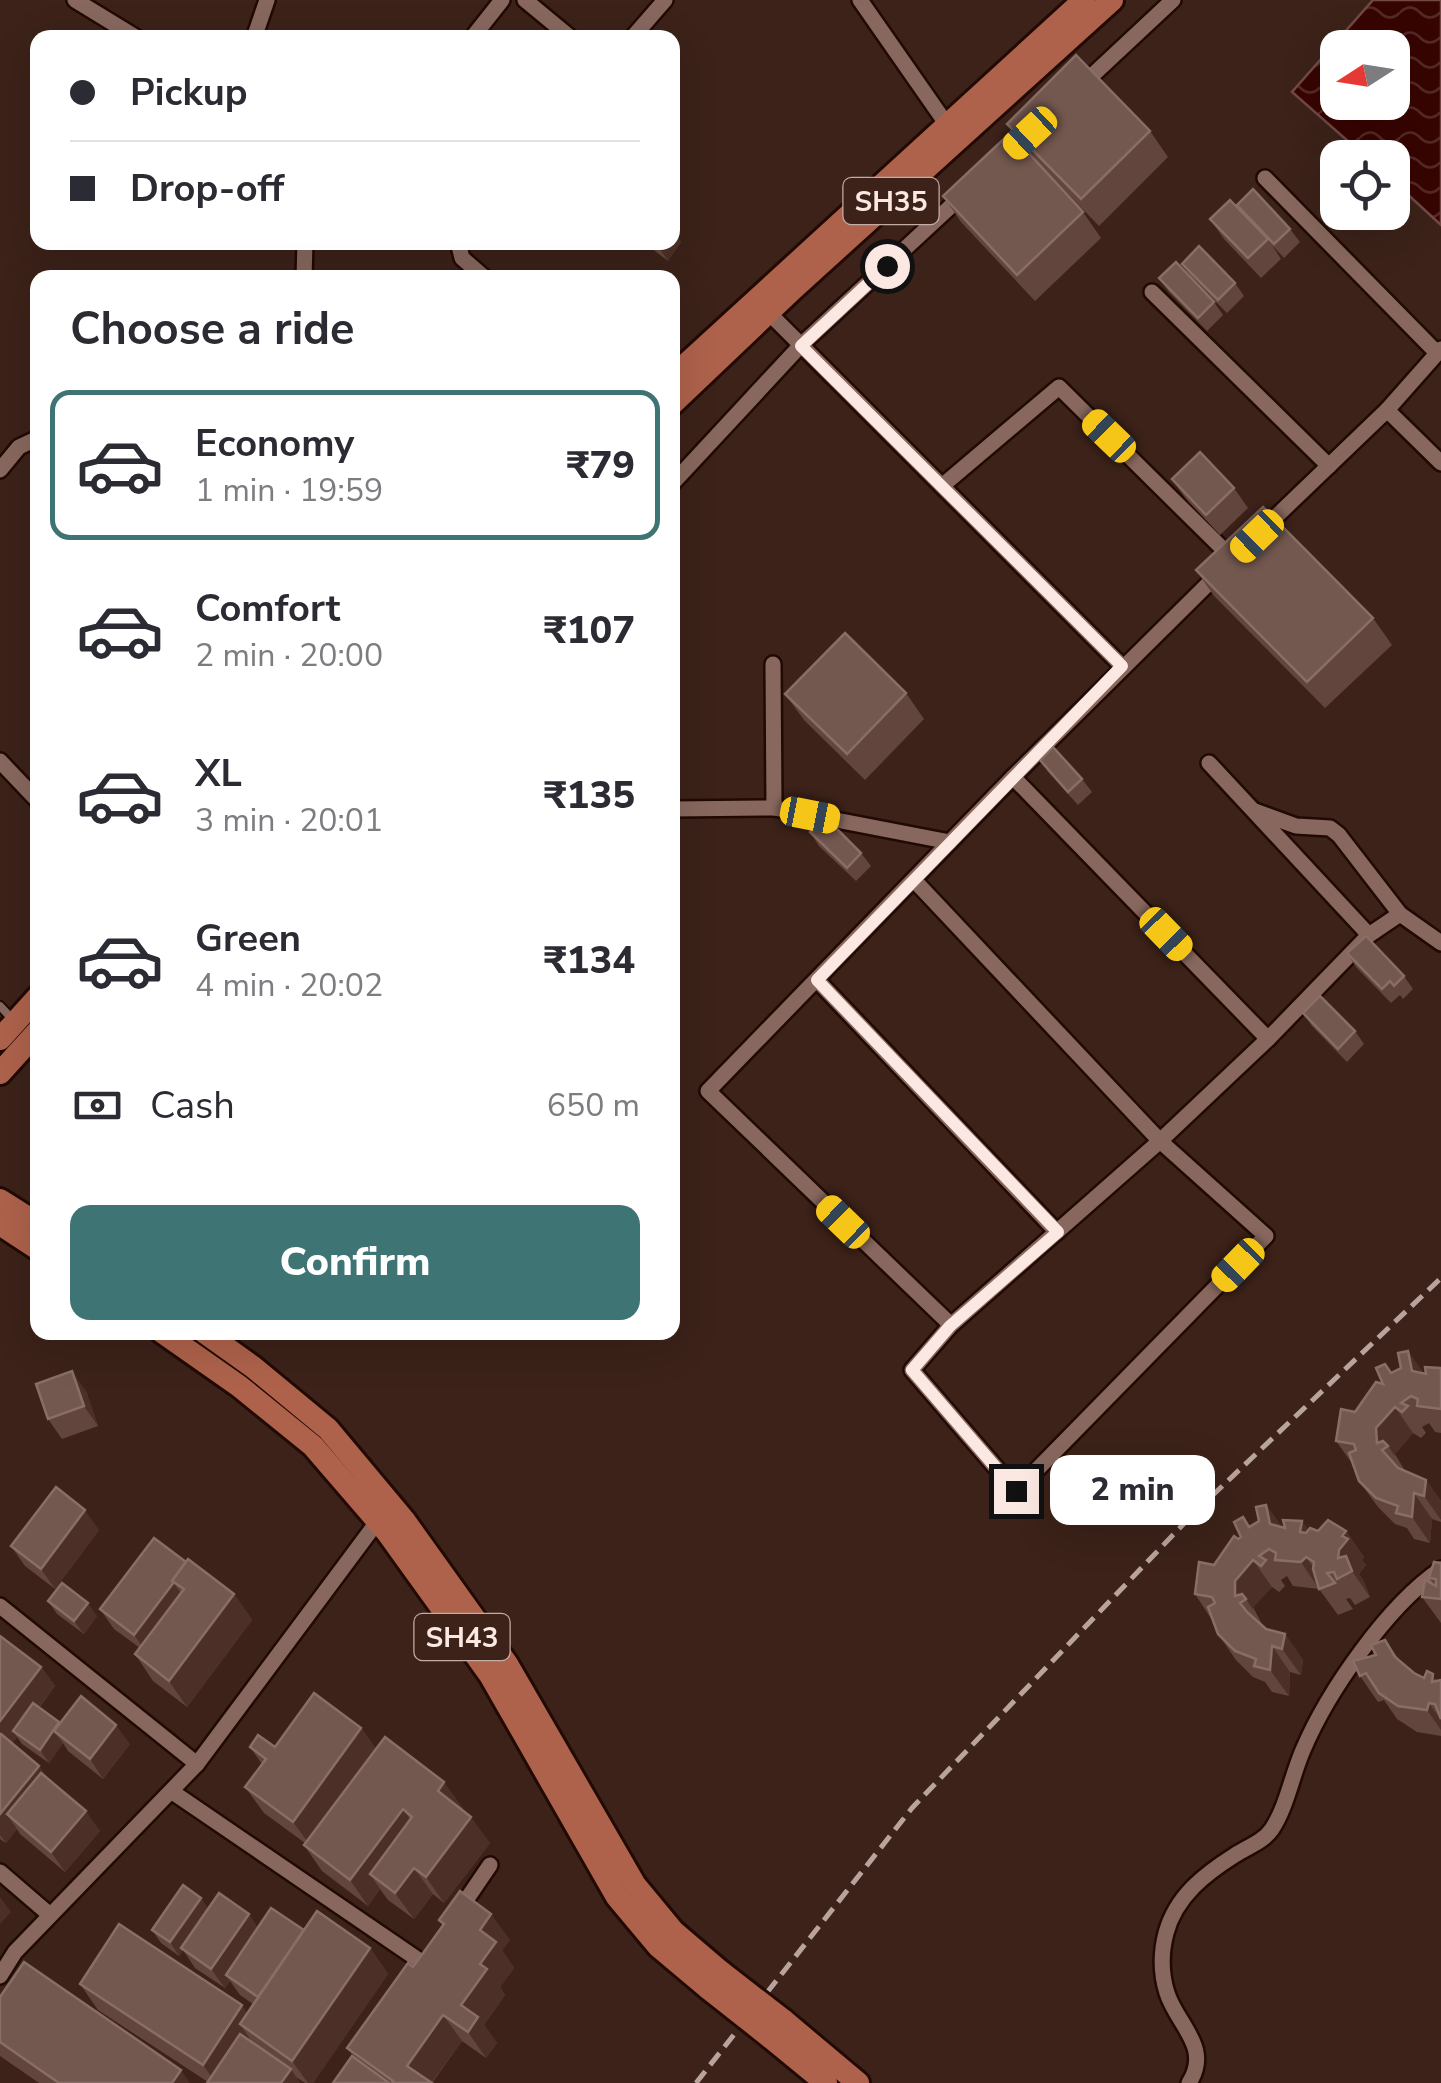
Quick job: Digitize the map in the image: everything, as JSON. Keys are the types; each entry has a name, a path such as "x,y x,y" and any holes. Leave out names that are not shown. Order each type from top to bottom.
{"main road":[{"name":"SH35","path":"954,134 1084,0"},
{"name":"SH35","path":"680,370 1112,0"},
{"name":"SH35","path":"680,396 768,313 789,280"},
{"path":"0,1073 16,1027"},
{"path":"0,1200 30,1219"},
{"path":"0,1224 30,1244"},
{"name":"SH43","path":"173,1340 305,1439 384,1513"},
{"name":"SH43","path":"214,1340 320,1421 490,1676 626,1909 658,1946 715,1980 858,2083"},
{"name":"SH43","path":"777,2028 826,2083"}],"street":[{"path":"75,0 124,30"},
{"path":"257,30 268,0"},
{"path":"478,30 502,0"},
{"path":"525,0 561,30"},
{"path":"639,30 665,0"},
{"path":"860,0 954,134"},
{"path":"1073,93 1173,0"},
{"path":"950,1326 708,1091 1122,666 1388,410 1439,351 1265,178"},
{"path":"680,475 801,346 973,186"},
{"path":"460,250 462,258 476,270"},
{"path":"1152,292 1328,466"},
{"path":"768,313 1122,666"},
{"path":"942,486 1059,387 1233,559"},
{"path":"1388,410 1441,462"},
{"path":"0,470 20,447 30,442"},
{"path":"773,664 774,808"},
{"path":"0,761 30,793"},
{"path":"1210,763 1369,935"},
{"path":"1012,777 1268,1039"},
{"path":"680,809 774,808 950,842"},
{"path":"1251,810 1304,827 1330,828 1340,835 1400,914 1441,943"},
{"path":"914,880 1160,1141 1266,1236 1016,1491 912,1370 950,1326 1160,1141 1268,1039 1369,935 1400,914"},
{"path":"817,980 1058,1232"},
{"path":"0,1976 15,1952 197,1764 384,1513"},
{"path":"1189,2083 1198,2060 1194,2039 1167,1994 1162,1964 1166,1933 1176,1908 1194,1885 1264,1839 1274,1826 1302,1751 1324,1707 1388,1620 1420,1584 1441,1569"},
{"path":"0,1606 197,1764"},
{"path":"171,1791 423,1963"},
{"path":"445,1930 490,1865"},
{"path":"0,1872 50,1915"},
{"path":"413,1978 434,1947"}],"water":[{"path":"1373,0 1441,0 1441,225 1410,197 1410,140 1347,140 1324,120 1410,120 1410,30 1347,30"},
{"path":"1320,60 1320,117 1292,92"}],"building":[{"path":"1076,55 1150,131 1081,199 1007,124"},
{"path":"1010,133 1083,212 1017,275 943,196"},
{"path":"1253,189 1290,229 1274,244 1237,205"},
{"path":"1230,200 1268,239 1248,258 1210,219"},
{"path":"1199,246 1235,283 1218,300 1182,264"},
{"path":"1176,262 1214,302 1198,318 1159,278"},
{"path":"1200,452 1234,488 1206,515 1172,479"},
{"path":"1263,507 1373,618 1307,682 1196,570"},
{"path":"845,633 906,693 847,754 785,694"},
{"path":"1053,747 1082,779 1068,792 1040,760"},
{"path":"825,817 861,853 847,868 810,832"},
{"path":"1366,936 1404,976 1394,986 1390,981 1382,989 1347,953"},
{"path":"1320,996 1355,1031 1338,1049 1303,1013"},
{"path":"1408,1351 1412,1371 1426,1374 1425,1367 1441,1368 1441,1409 1417,1406 1418,1399 1411,1396 1401,1403 1408,1406 1402,1412 1395,1407 1376,1428 1377,1443 1383,1441 1388,1446 1382,1450 1398,1468 1426,1480 1424,1496 1414,1493 1412,1517 1396,1513 1398,1506 1376,1498 1359,1481 1349,1453 1356,1450 1354,1444 1336,1441 1341,1409 1355,1412 1376,1382 1383,1384 1376,1368 1385,1364 1391,1373 1401,1368 1398,1353"},
{"path":"72,1371 84,1406 48,1419 36,1384"},
{"path":"56,1487 85,1510 41,1569 11,1546"},
{"path":"1266,1505 1270,1524 1285,1528 1283,1520 1302,1521 1300,1532 1306,1533 1310,1528 1318,1531 1328,1520 1346,1531 1342,1536 1348,1539 1338,1558 1346,1556 1352,1571 1337,1579 1334,1572 1327,1573 1335,1583 1319,1589 1314,1562 1306,1557 1301,1562 1275,1560 1276,1553 1269,1549 1259,1556 1266,1560 1261,1566 1253,1560 1235,1581 1235,1596 1242,1594 1246,1599 1240,1603 1247,1612 1266,1629 1285,1634 1282,1649 1272,1646 1270,1670 1254,1666 1256,1659 1235,1651 1218,1634 1208,1607 1215,1603 1212,1597 1195,1594 1199,1562 1214,1565 1234,1536 1241,1537 1234,1522 1243,1517 1249,1527 1259,1521 1256,1507"},
{"path":"154,1538 186,1562 134,1635 100,1609"},
{"path":"188,1559 234,1594 169,1681 135,1654 184,1589 172,1581"},
{"path":"1434,1562 1441,1563 1441,1599 1422,1597 1425,1580 1436,1586 1436,1579 1429,1578"},
{"path":"62,1583 88,1603 74,1621 48,1601"},
{"path":"0,1636 41,1667 0,1721"},
{"path":"1385,1640 1395,1657 1414,1673 1424,1678 1427,1671 1433,1674 1432,1682 1441,1680 1441,1719 1435,1704 1429,1703 1427,1710 1398,1706 1379,1693 1366,1673 1360,1676 1353,1661 1376,1655 1371,1645"},
{"path":"314,1693 361,1728 293,1822 245,1787 266,1759 250,1747 258,1735 275,1747"},
{"path":"81,1696 116,1725 90,1759 54,1731"},
{"path":"33,1703 59,1722 40,1750 13,1731"},
{"path":"0,1735 39,1766 0,1814"},
{"path":"385,1737 444,1782 438,1791 471,1817 426,1877 414,1868 395,1893 370,1874 412,1817 403,1809 350,1880 304,1845"},
{"path":"41,1773 86,1811 51,1852 7,1814"},
{"path":"183,1885 201,1898 170,1942 152,1930"},
{"path":"460,1891 491,1914 480,1930 496,1942 480,1964 487,1969 461,2005 478,2017 468,2032 443,2015 407,2066 432,2083 392,2083 347,2048 408,1963 413,1967 444,1924 439,1920"},
{"path":"219,1893 249,1914 211,1969 181,1948"},
{"path":"271,1908 304,1930 258,1997 226,1975"},
{"path":"317,1911 370,1948 292,2061 240,2024"},
{"path":"119,1924 242,2005 203,2065 80,1984"},
{"path":"24,1962 181,2070 172,2083 59,2083 0,2042 0,1997"},
{"path":"240,2034 291,2069 281,2083 207,2083"},
{"path":"352,2056 389,2083 333,2083"}],"railway":[{"path":"696,2083 912,1808 1194,1513 1441,1278"}],"route":[{"path":"887,266 801,346 1122,666 817,980 1058,1232 950,1326 912,1370 1016,1491"}]}
